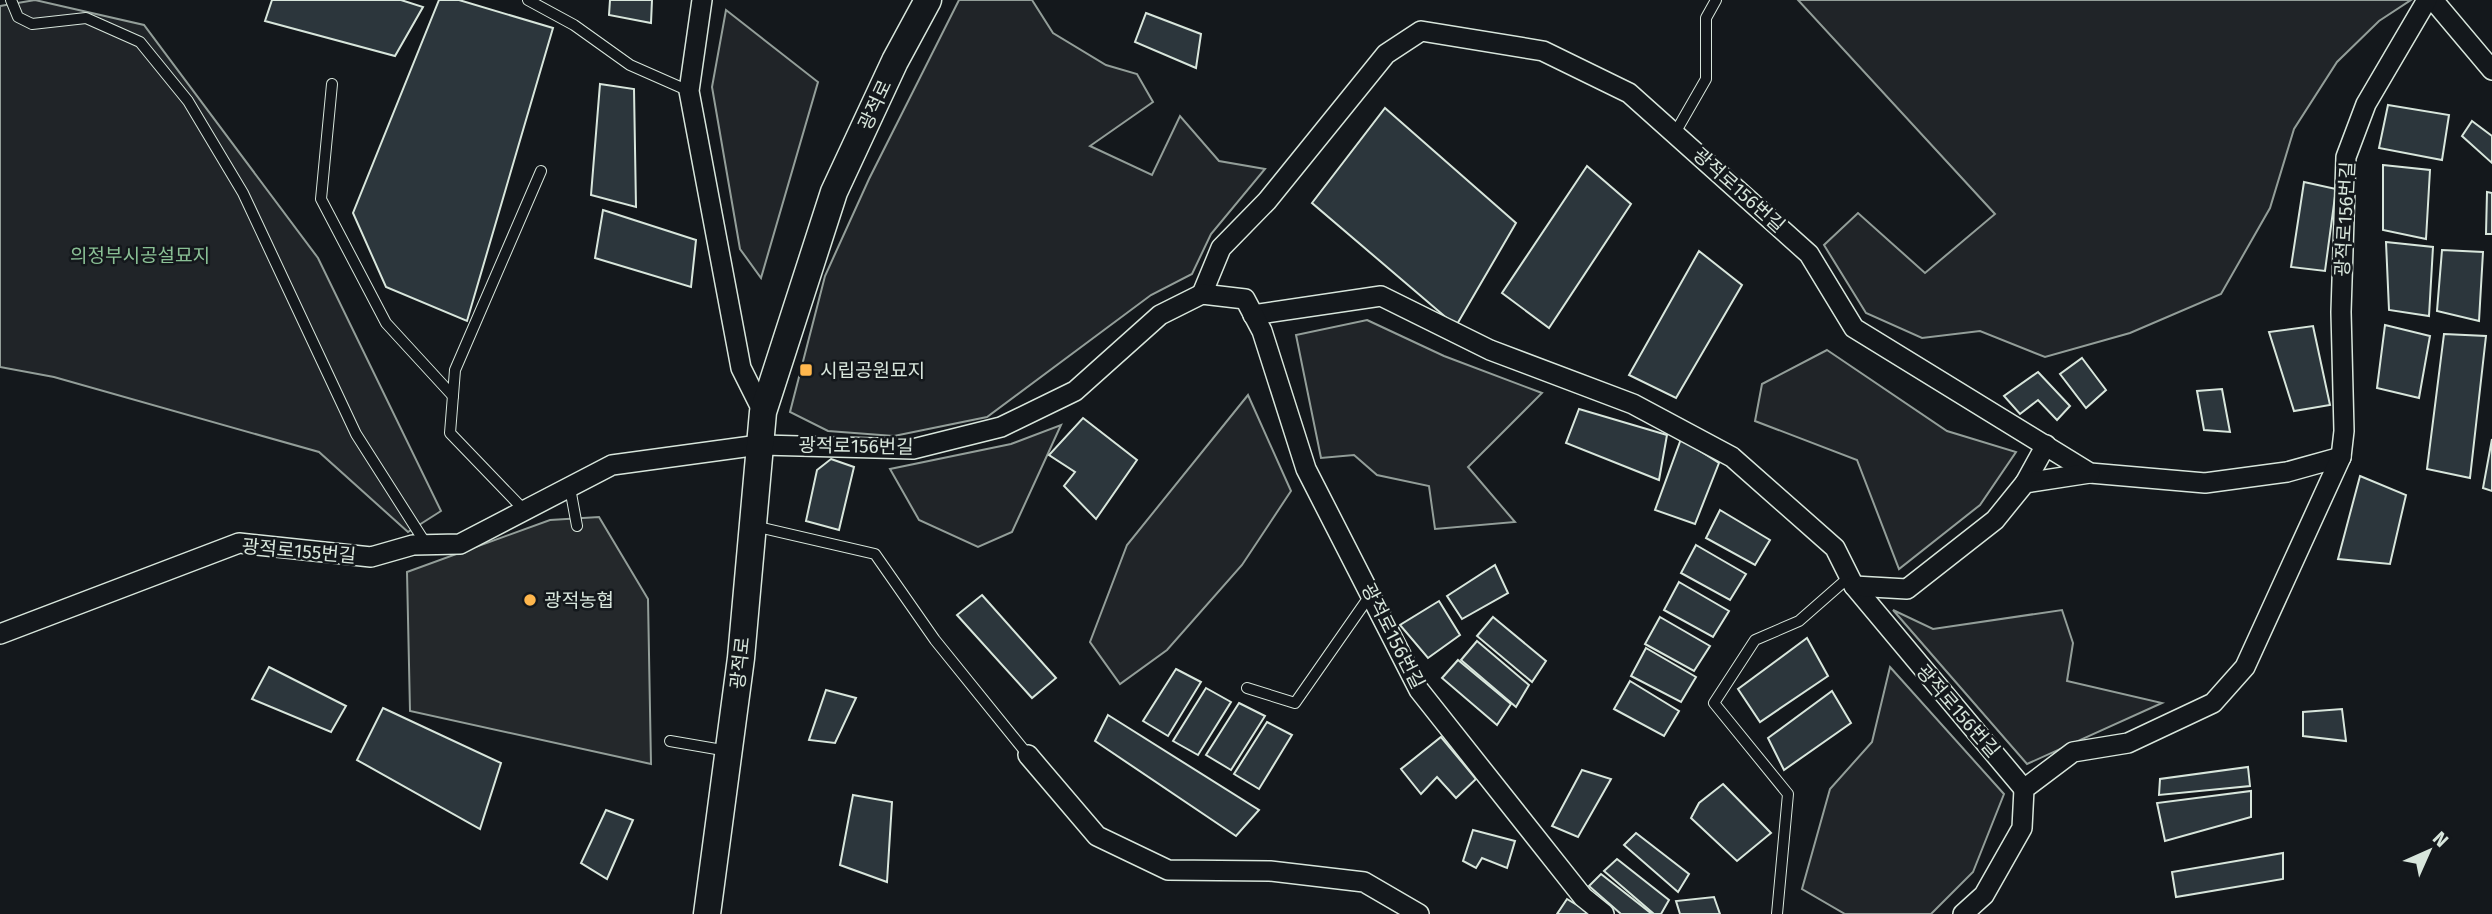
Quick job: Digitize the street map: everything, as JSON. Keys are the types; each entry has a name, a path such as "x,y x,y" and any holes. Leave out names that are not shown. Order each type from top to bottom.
{"main road":[{"name":"광적로","path":"707,914 741,658 763,412 834,192 895,61 928,0"}],"street":[{"path":"702,0 689,91 741,368 763,412"},
{"name":"광적로156번길","path":"1604,914 1583,897 1419,690 1306,468 1262,331 1253,315 1381,296 1490,351 1633,404 1732,457 1835,548 1851,582 2024,789 2073,752 2128,743 2213,703 2245,667 2341,457 2344,431 2341,312 2346,158 2366,104 2427,0"},
{"path":"2433,0 2492,70"},
{"name":"광적로156번길","path":"759,445 913,449 1001,427 1075,391 1160,315 1202,294 1221,248 1267,201 1386,54 1421,30 1543,51 1629,93 1809,254 1854,328 2090,473 2205,483 2287,472 2341,457"},
{"path":"1202,294 1245,299 1253,315"},
{"name":"광적로155번길","path":"0,634 239,542 371,557 413,545 460,544 612,465 759,445"},
{"path":"1851,582 1907,589 1995,520 2025,483 2046,445"},
{"path":"2025,483 2090,473"},
{"path":"1028,755 1097,836 1168,870 1270,871 1364,882 1419,914"},
{"path":"1963,914 1984,895 2022,828 2024,789"}],"lane":[{"path":"11,0 18,17 32,24 86,18 140,42 188,101 243,193 356,434 427,544"},
{"path":"528,0 574,25 630,65 689,91"},
{"path":"1675,133 1706,79 1706,18 1716,0"},
{"path":"332,84 321,199 386,323 453,396"},
{"path":"526,512 450,433 455,370 541,172"},
{"path":"570,488 578,526"},
{"path":"752,525 875,554 935,640 1028,755"},
{"path":"1777,914 1788,794 1714,703 1755,640 1798,621 1851,582"},
{"path":"1247,688 1295,703 1371,594"},
{"path":"670,741 729,751"}],"green space":[{"name":"의정부시공설묘지","path":"35,0 144,25 318,258 441,511 408,532 319,452 54,377 0,367 0,6"},
{"path":"959,0 1032,0 1053,33 1106,65 1137,74 1153,102 1090,146 1152,175 1180,116 1219,161 1265,169 1211,234 1192,274 1151,295 987,417 894,436 828,431 790,412 825,276 869,179"},
{"path":"1798,0 2411,0 2379,21 2337,62 2294,129 2270,208 2221,294 2130,333 2045,357 1980,331 1922,338 1866,313 1824,245 1858,213 1925,273 1995,214"},
{"path":"726,10 818,82 761,278 740,249 712,87"},
{"path":"1367,320 1444,356 1542,393 1468,467 1515,522 1435,529 1429,486 1377,475 1354,455 1321,458 1296,335"},
{"path":"1827,350 1947,431 2016,452 1980,505 1899,569 1857,460 1755,421 1762,384"},
{"path":"1248,395 1291,491 1242,565 1167,650 1120,684 1090,642 1127,545"},
{"path":"1061,425 1012,532 978,547 919,520 890,469 1011,444"},
{"path":"1893,610 1933,629 2062,610 2073,643 2067,681 2162,703 2027,764"},
{"path":"1890,667 2004,794 1973,872 1931,914 1845,914 1802,889 1830,789 1872,742"}],"shaded area":[{"path":"599,517 648,599 651,764 410,711 407,572 550,520"}],"building":[{"path":"272,0 401,0 423,7 395,56 265,21"},
{"path":"439,0 459,0 553,28 467,321 386,287 353,213"},
{"path":"610,0 652,0 651,23 609,15"},
{"path":"1146,13 1201,34 1196,68 1135,42"},
{"path":"600,84 634,89 636,207 591,195"},
{"path":"2388,105 2449,115 2442,160 2379,148"},
{"path":"1385,108 1516,223 1456,326 1312,203"},
{"path":"2472,121 2492,136 2492,163 2462,136"},
{"path":"2383,165 2430,170 2426,239 2383,230"},
{"path":"1587,166 1631,204 1549,328 1502,293"},
{"path":"2304,182 2336,189 2325,271 2291,267"},
{"path":"2487,192 2492,193 2492,234 2486,234"},
{"path":"603,210 696,240 691,287 595,258"},
{"path":"2386,242 2433,247 2429,316 2389,310"},
{"path":"2442,250 2483,252 2479,321 2437,311"},
{"path":"1699,251 1742,285 1676,398 1629,375"},
{"path":"2385,325 2430,336 2419,398 2377,388"},
{"path":"2313,326 2330,405 2294,411 2269,332"},
{"path":"2444,334 2486,336 2470,478 2427,469"},
{"path":"2082,358 2106,390 2086,408 2060,374"},
{"path":"2038,372 2070,406 2057,420 2038,400 2020,414 2004,396"},
{"path":"2222,389 2230,432 2204,430 2197,391"},
{"path":"1579,409 1667,435 1659,480 1566,443"},
{"path":"1083,418 1137,460 1096,519 1064,486 1075,472 1049,455"},
{"path":"1681,439 1719,463 1695,524 1655,510"},
{"path":"2492,439 2492,491 2483,488"},
{"path":"831,459 854,467 839,530 806,521 817,470"},
{"path":"2360,476 2406,495 2390,564 2338,559"},
{"path":"1720,510 1770,540 1755,565 1706,538"},
{"path":"1696,545 1746,574 1730,600 1681,573"},
{"path":"1495,565 1508,593 1462,619 1447,596"},
{"path":"1679,582 1729,611 1713,637 1664,610"},
{"path":"982,595 1056,678 1032,698 957,615"},
{"path":"1439,601 1460,635 1428,658 1400,625"},
{"path":"1493,617 1546,661 1532,682 1477,636"},
{"path":"1660,617 1710,646 1694,671 1645,644"},
{"path":"1807,638 1828,676 1760,722 1738,689"},
{"path":"1477,641 1529,685 1516,707 1461,660"},
{"path":"1646,648 1696,677 1681,702 1631,676"},
{"path":"1458,660 1511,704 1497,725 1442,678"},
{"path":"269,667 346,706 331,732 252,699"},
{"path":"1176,669 1201,682 1168,736 1143,721"},
{"path":"1630,681 1679,711 1664,736 1614,709"},
{"path":"1206,688 1231,702 1198,755 1173,741"},
{"path":"826,690 856,698 835,743 809,740"},
{"path":"1832,691 1851,723 1784,770 1768,738"},
{"path":"1239,703 1265,716 1231,770 1206,755"},
{"path":"383,708 501,763 480,829 357,760"},
{"path":"2342,709 2346,741 2303,736 2303,712"},
{"path":"1108,715 1259,810 1236,836 1095,741"},
{"path":"1267,722 1292,735 1259,789 1234,774"},
{"path":"1441,737 1476,779 1456,798 1437,777 1421,794 1401,769"},
{"path":"2248,767 2250,786 2159,795 2160,779"},
{"path":"1582,770 1611,779 1578,837 1552,826"},
{"path":"1723,784 1771,833 1737,861 1691,818 1699,803"},
{"path":"2251,791 2251,817 2165,841 2157,803"},
{"path":"853,795 892,802 887,882 840,865"},
{"path":"606,810 633,820 607,879 581,863"},
{"path":"1473,830 1515,841 1507,868 1482,858 1476,868 1463,861"},
{"path":"1636,833 1689,874 1678,892 1624,845"},
{"path":"2283,853 2283,879 2176,897 2172,872"},
{"path":"1617,859 1669,900 1661,914 1654,914 1604,871"},
{"path":"1601,874 1652,914 1621,914 1589,886"},
{"path":"1714,897 1720,914 1680,914 1676,901"},
{"path":"1567,899 1592,914 1557,914"}],"place":[{"name":"시립공원묘지","path":"806,370"},
{"name":"광적농협","path":"530,600"}]}
